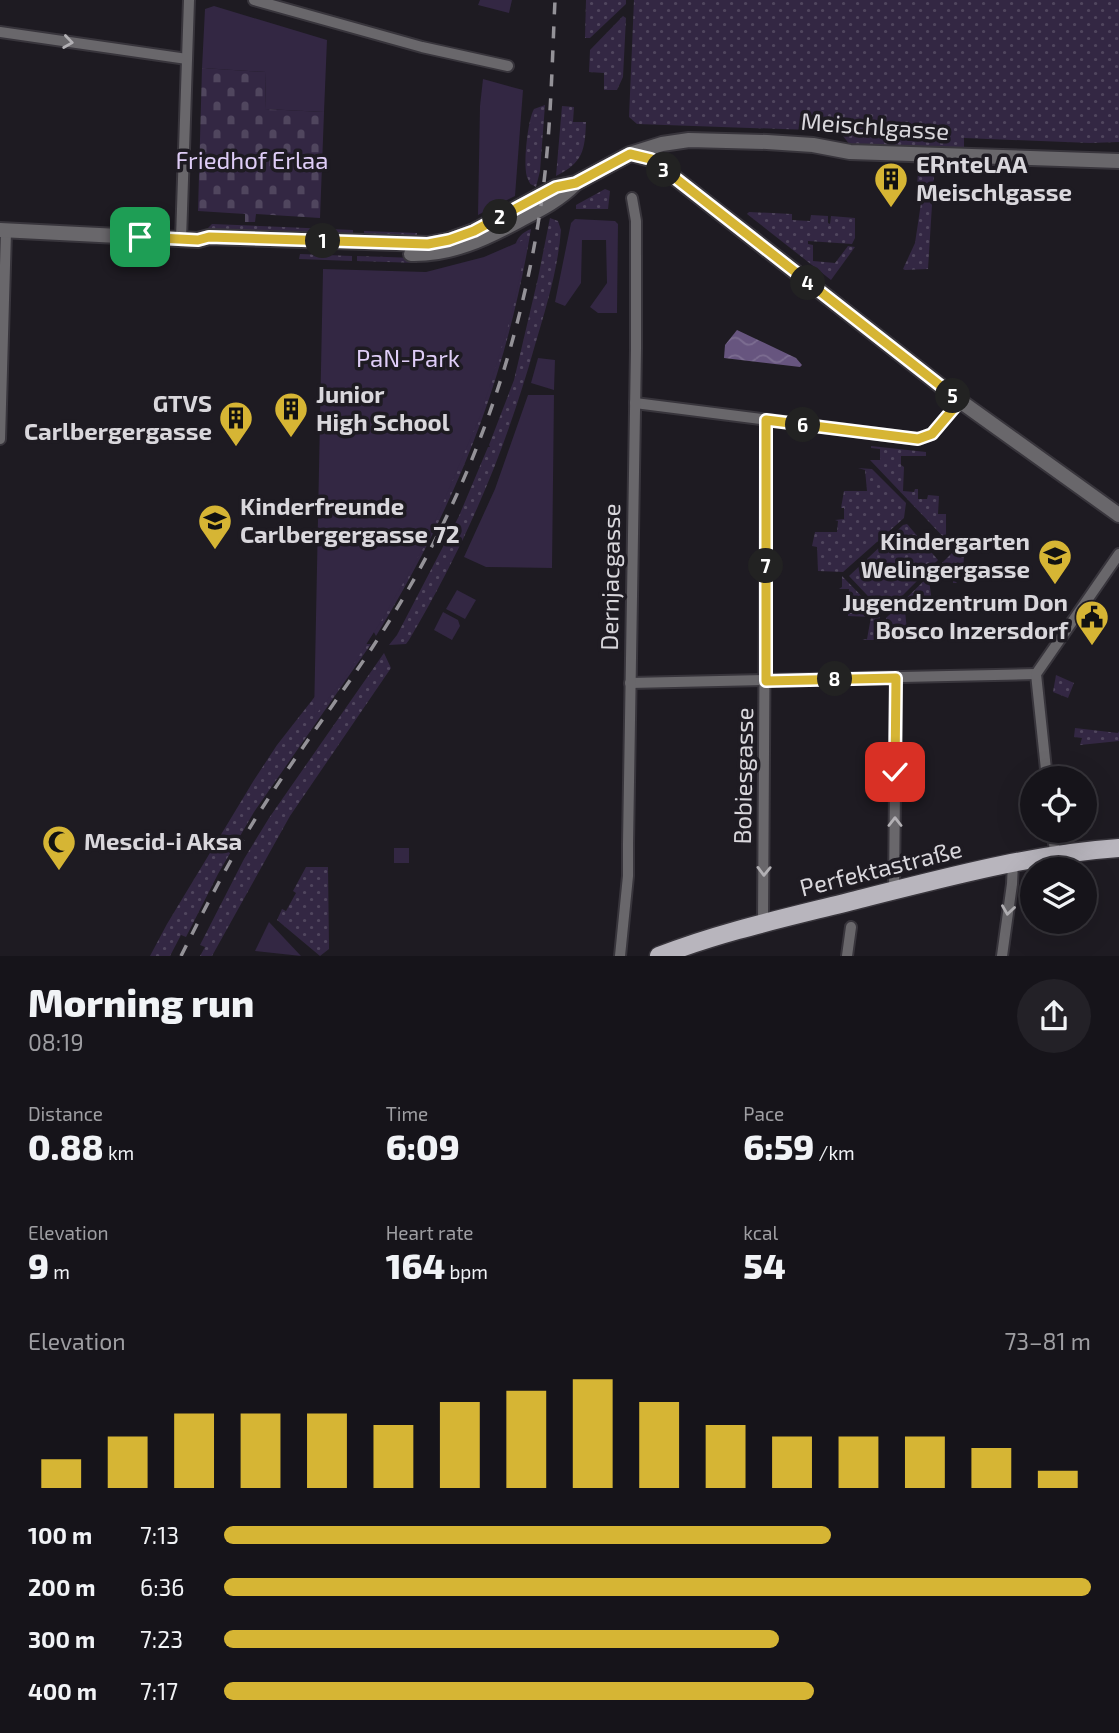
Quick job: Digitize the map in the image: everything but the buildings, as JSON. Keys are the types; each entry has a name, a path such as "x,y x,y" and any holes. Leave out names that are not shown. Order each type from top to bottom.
{"main road":[{"name":"Perfektastraße","path":"659,956 717,934 1013,863 1055,854 1119,848"}],"street":[{"path":"181,239 189,0"},
{"path":"254,0 422,47 508,66"},
{"path":"0,32 187,59"},
{"name":"Meischlgasse","path":"3,230 198,240 209,237 428,244 474,231 556,187 576,183 630,154 672,142 813,145 850,152 1119,161"},
{"path":"630,154 651,159 960,401 1119,515"},
{"name":"Dernjacgasse","path":"620,956 628,876 635,403 636,221 632,198"},
{"path":"0,439 3,230"},
{"path":"635,403 918,439 932,434 960,401"},
{"name":"Bobiesgasse","path":"763,922 766,420"},
{"path":"1046,766 1036,674 1119,554"},
{"path":"630,683 1036,674"},
{"path":"894,891 896,678"},
{"path":"1054,843 1055,854"},
{"path":"1002,956 1013,863"},
{"path":"847,956 851,927"}],"green space":[{"path":"480,0 512,0 509,13 478,5"},
{"path":"586,0 626,0 626,4 590,38 585,38"},
{"path":"634,0 1119,0 1119,142 964,138 964,150 850,145 839,131 637,124 629,117"},
{"path":"214,6 327,40 324,112 265,109 266,72 202,68 205,9"},
{"path":"623,16 626,18 623,77 617,90 604,90 604,73 589,72 590,50"},
{"name":"Friedhof Erlaa","path":"202,68 266,72 265,109 324,112 320,218 256,214 255,222 245,222 245,214 198,211"},
{"path":"483,79 523,90 515,196 478,215 480,106"},
{"path":"545,105 540,171 536,187 530,183 526,173 526,144 534,109"},
{"path":"562,106 574,107 573,122 586,122 586,132 577,161 556,176"},
{"path":"918,173 934,173 928,269 905,270 903,269 915,243 921,203 916,198"},
{"path":"605,189 610,191 608,209 576,209 576,205"},
{"path":"747,214 792,214 792,220 810,221 811,215 828,216 830,224 831,216 855,218 855,238 852,244 808,241 808,244 813,245 813,261 835,263 848,246 855,247 831,280"},
{"path":"550,218 558,221 561,230 554,274 511,423 466,533 430,604 406,644 389,645 397,635 459,516 490,447 514,380"},
{"path":"575,219 615,221 618,224 617,313 598,313 590,307 607,283 606,240 582,240 581,283 565,306 555,302 571,223"},
{"path":"212,224 353,230 353,236 207,229"},
{"path":"531,229 507,338 474,440 430,538 376,636 368,621 513,258 517,240"},
{"path":"364,231 417,233 417,241 364,236"},
{"name":"PaN-Park","path":"528,238 512,313 481,414 425,545 348,673 314,717 323,269 426,272 484,257"},
{"path":"300,254 352,256 352,261 299,259"},
{"path":"357,256 417,258 417,263 357,261"},
{"path":"538,358 555,360 554,390 531,383"},
{"path":"528,395 554,395 552,568 486,567 464,557 495,489"},
{"path":"871,446 926,452 926,456 901,456 901,465 904,467 903,491 914,492 918,489 918,499 927,499 928,495 939,496 938,514 946,514 946,538 957,540 962,537 954,546 951,545 870,460 880,460 880,449"},
{"path":"858,468 872,469 906,503 904,518 843,572 818,571 817,547 812,546 815,532 837,532 838,521 835,520 844,519 844,508 841,508 844,491 867,491 865,470"},
{"path":"907,524 938,560 883,612 849,576"},
{"path":"965,540 963,571 955,571 957,583 953,583 953,577 942,563"},
{"path":"938,567 951,580 929,580 932,602 929,602 929,609 905,610 907,632 899,636 886,636 886,618"},
{"path":"842,576 880,615 879,640 862,640 867,639 871,617 848,616 845,601 848,601 849,589 839,589 842,587"},
{"path":"457,590 476,600 465,619 446,609"},
{"path":"443,612 458,620 460,626 452,640 434,630"},
{"path":"356,644 371,644 254,812 186,937 181,935 170,956 150,956 277,745"},
{"path":"384,653 391,668 290,816 212,956 200,956 205,947 200,945 244,859 269,818"},
{"path":"1056,675 1074,683 1068,698 1053,692"},
{"path":"1075,728 1119,731 1119,741 1080,745 1082,738 1074,737"},
{"path":"394,848 409,848 409,863 394,863"},
{"path":"306,867 328,867 329,949 320,956 277,920 282,909 286,911 296,893 293,891"},
{"path":"269,922 301,956 255,951"}],"water":[{"path":"737,330 796,358 802,365 800,367 724,358 725,345"}],"railway":[{"path":"181,956 222,876 256,818 376,642 409,588 457,494 477,446 511,345 535,242 548,143 555,0"}],"place":[{"name":"ERnteLAA Meischlgasse","path":"891,209"},
{"name":"Junior High School","path":"291,439"},
{"name":"GTVS Carlbergergasse","path":"236,448"},
{"name":"Kinderfreunde Carlbergergasse 72","path":"215,551"},
{"name":"Kindergarten Welingergasse","path":"1055,586"},
{"name":"Jugendzentrum Don Bosco Inzersdorf","path":"1092,647"},
{"name":"Mescid-i Aksa","path":"59,872"}],"route":[{"path":"140,237 428,244 474,231 556,187 576,183 630,154 651,159 960,401 932,434 918,439 766,420 766,681 896,678 895,772"}]}
